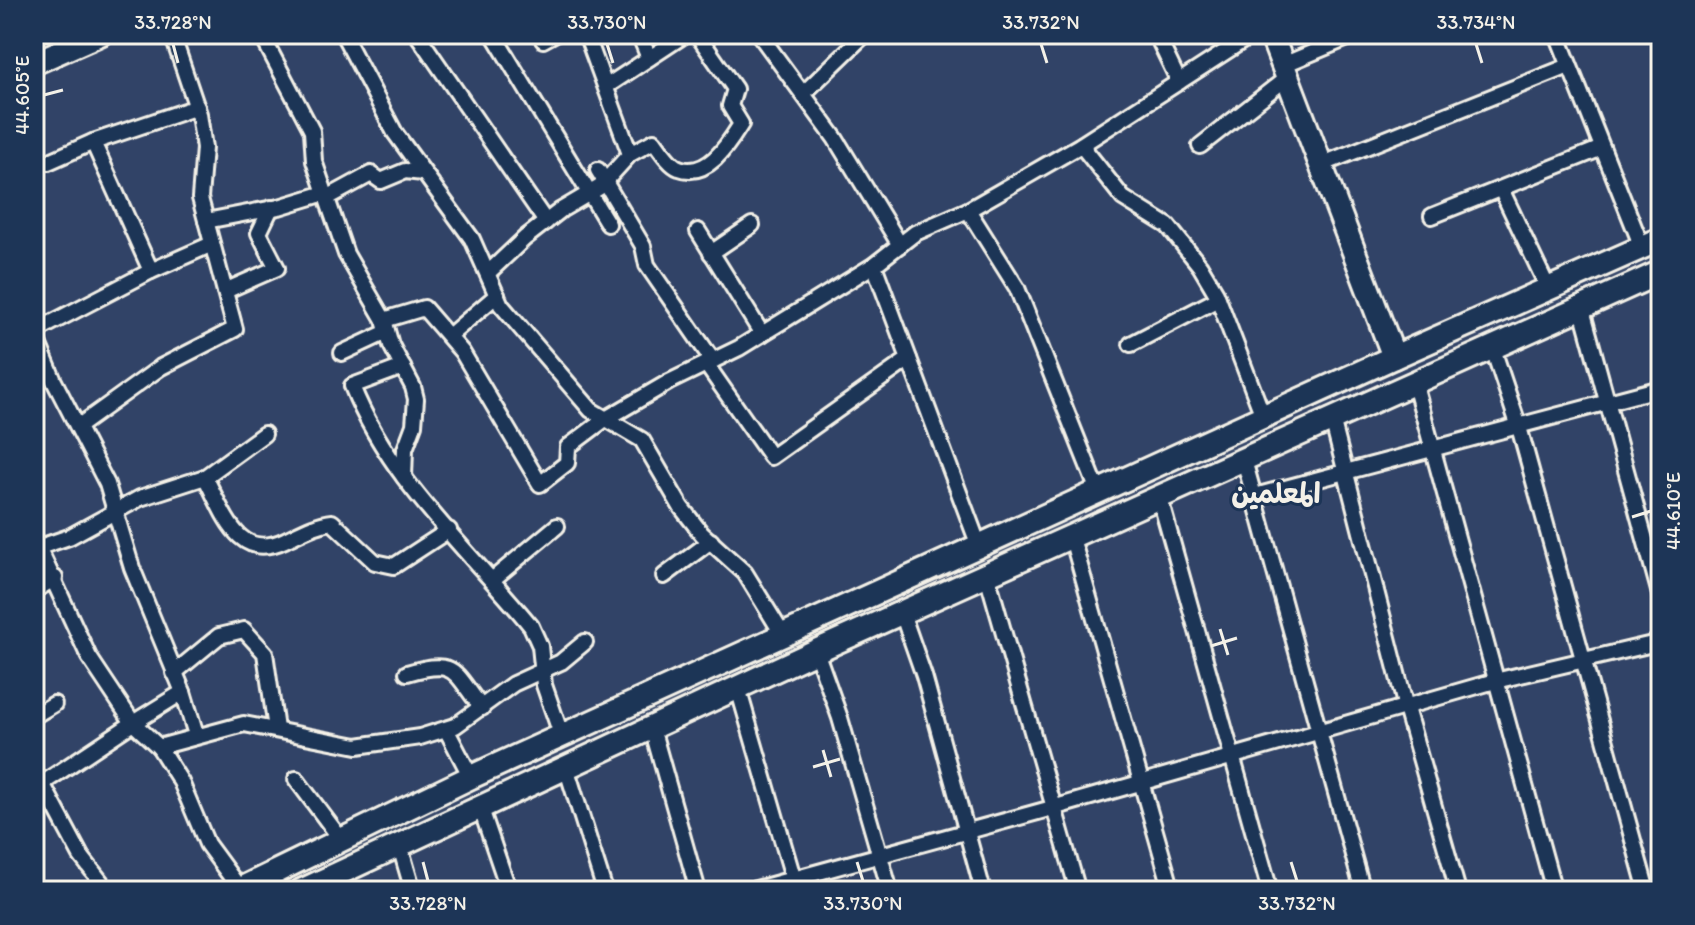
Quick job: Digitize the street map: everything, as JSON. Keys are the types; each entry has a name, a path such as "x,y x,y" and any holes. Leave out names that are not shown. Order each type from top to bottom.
{"street":[{"path":"34,63 100,34"},
{"path":"79,426 161,367 235,329 200,198 204,148 197,107 172,34"},
{"path":"261,34 312,131 314,161 346,254 386,326 416,399 414,425 405,449 404,477"},
{"path":"343,34 383,113 472,239 501,305 591,410 642,440 681,507 745,573 783,635"},
{"path":"417,34 546,222"},
{"path":"493,34 608,224"},
{"path":"586,34 630,154"},
{"path":"639,34 649,58"},
{"path":"607,86 686,34"},
{"path":"489,272 546,222 588,195 602,175 654,141 676,168 691,170 722,155 741,124 730,106 735,89 697,34"},
{"path":"759,34 804,93 900,245"},
{"path":"804,93 865,34"},
{"path":"1156,34 1179,82"},
{"path":"342,353 386,326 424,308 449,336 507,424 540,484 567,463 568,447 604,420 762,334 874,265 935,223 968,210 1081,145 1253,34"},
{"path":"1271,34 1394,357"},
{"path":"1200,146 1286,71 1357,34"},
{"path":"264,434 205,477 160,490 69,537 35,544 55,578 89,657 133,723 159,747 181,782 207,844 238,890 471,777 1263,416 1652,243 1602,148 1557,34"},
{"path":"1323,164 1569,66"},
{"path":"48,162 93,142 197,107"},
{"path":"93,142 151,271"},
{"path":"1081,145 1123,198 1168,226 1183,242 1218,299 1263,416"},
{"path":"1432,216 1602,148"},
{"path":"206,221 326,195 371,174 381,181 405,171 423,173"},
{"path":"602,175 643,246 647,265 771,457 909,359"},
{"path":"1501,189 1548,288"},
{"path":"225,291 277,268 259,233 271,208"},
{"path":"968,210 1017,288 1098,491"},
{"path":"711,253 752,225"},
{"path":"698,231 762,334"},
{"path":"196,735 183,692 132,568 118,511 79,426 54,381 34,332 151,271 212,244"},
{"path":"874,265 979,546"},
{"path":"1597,267 1609,295"},
{"path":"313,888 399,843 816,651 1661,272"},
{"path":"449,336 497,295"},
{"path":"1131,344 1218,299"},
{"path":"1581,306 1661,598"},
{"path":"1492,346 1519,427 1647,891"},
{"path":"403,367 352,386 364,418 404,477 531,626 540,646 543,672 562,737"},
{"path":"1414,381 1554,891"},
{"path":"1255,496 1661,388"},
{"path":"1332,419 1406,708 1458,891"},
{"path":"1244,460 1363,891"},
{"path":"205,477 241,539 255,547 271,547 320,523 332,522 375,562 394,566 449,530"},
{"path":"1160,499 1270,891"},
{"path":"492,580 557,526"},
{"path":"1072,538 1172,891"},
{"path":"664,576 711,541"},
{"path":"987,575 1078,891"},
{"path":"34,591 55,578"},
{"path":"850,605 862,631"},
{"path":"902,613 924,676 983,891"},
{"path":"174,673 219,636 244,630 265,653 276,729"},
{"path":"159,747 244,724 357,746 387,744 446,729 482,708 513,684 543,672 585,642"},
{"path":"749,891 795,885 880,855 1495,681 1661,642"},
{"path":"816,651 890,891"},
{"path":"407,673 438,665 450,667 482,708"},
{"path":"738,688 795,885"},
{"path":"108,891 81,856 38,786 183,692"},
{"path":"34,716 54,704"},
{"path":"652,728 698,891"},
{"path":"446,729 471,777"},
{"path":"566,767 605,891"},
{"path":"296,779 340,838"},
{"path":"480,806 509,891"},
{"path":"399,843 413,891"},
{"path":"1654,891 1661,889"}],"district":[{"name":"المعلمين","path":"1276,493"}]}
